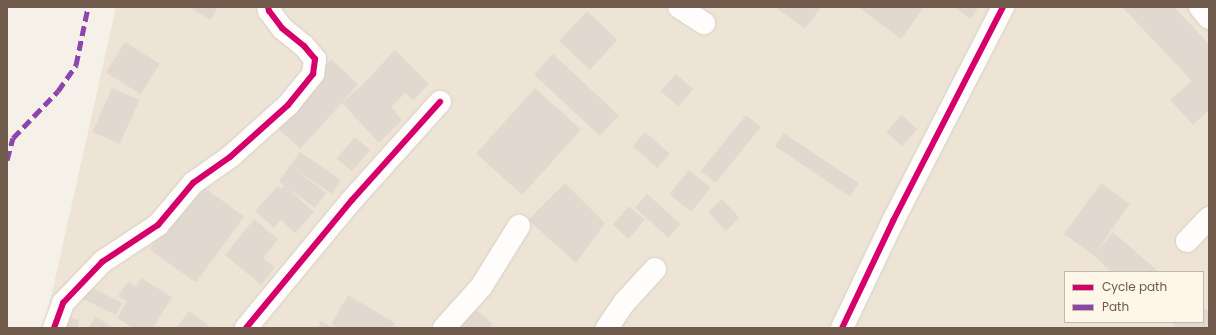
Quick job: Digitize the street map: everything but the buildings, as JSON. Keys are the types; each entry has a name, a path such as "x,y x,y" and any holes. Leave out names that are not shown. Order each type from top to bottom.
{"street":[{"path":"54,328 63,303 102,262 158,225 193,183 230,158 288,105 313,74 315,60 304,46 282,28 269,11 268,7"},
{"path":"679,7 704,23"},
{"path":"842,328 893,221 1003,7"},
{"path":"1200,7 1209,18"},
{"path":"246,328 352,200 440,102"},
{"path":"1187,241 1209,218"},
{"path":"444,328 481,287 519,226"},
{"path":"607,328 624,303 654,269"}],"shaded area":[{"path":"116,7 1209,7 1209,328 44,328"}],"marked path":[{"path":"7,160 13,138 58,91 76,65 88,7"}],"cycle path":[{"path":"54,328 63,303 102,262 158,225 193,183 230,157 288,105 313,74 315,59 304,46 282,28 269,11 268,7"},
{"path":"842,328 893,221 1003,7"},
{"path":"246,328 352,200 440,102"}]}
